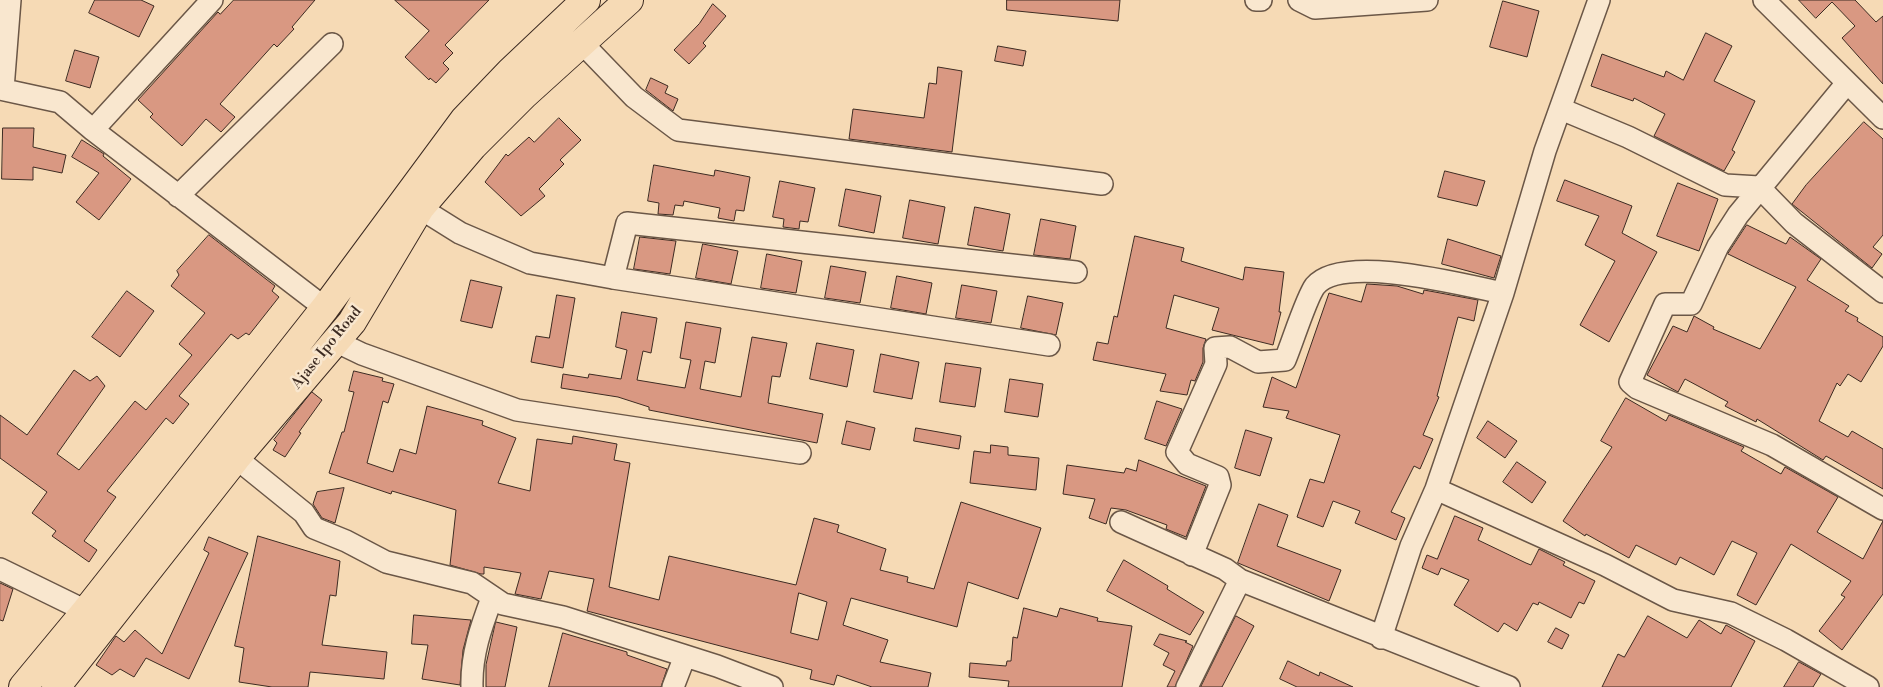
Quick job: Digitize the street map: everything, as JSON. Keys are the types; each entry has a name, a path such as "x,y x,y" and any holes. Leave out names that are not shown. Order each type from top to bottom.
{"highway":[{"name":"Ajase Ipo Road","path":"56,687 95,618 464,120 510,72 586,0"},
{"name":"Ajase Ipo Road","path":"23,687 95,618 236,458 352,322 420,208 473,146 581,42 629,0"}],"street":[{"path":"10,0 2,89 60,102 93,130 325,308"},
{"path":"93,130 212,0"},
{"path":"1256,0 1261,0"},
{"path":"1299,0 1314,8 1427,0"},
{"path":"1381,638 1411,546 1436,489 1503,292 1545,151 1599,0"},
{"path":"1764,0 1883,118"},
{"path":"581,42 634,97 678,130 1102,184"},
{"path":"178,196 332,44"},
{"path":"1847,83 1759,187 1738,215 1718,246 1691,304 1665,304 1630,382 1637,388 1772,446 1883,509"},
{"path":"1561,109 1628,137 1725,185 1759,187 1794,223 1883,292"},
{"path":"1725,185 1738,215"},
{"path":"420,208 460,233 530,263 613,278 1049,344"},
{"path":"613,278 626,223 1076,272"},
{"path":"1192,555 1220,485 1218,477 1187,464 1178,452 1216,364 1215,348 1230,347 1258,362 1285,360 1314,288 1324,278 1336,274 1381,270 1503,292"},
{"path":"336,341 362,354 517,410 800,453"},
{"path":"236,458 304,513 314,528 346,541 386,562 472,583 503,604 563,617 685,656 772,687"},
{"path":"1436,489 1605,565 1673,600 1731,613 1786,640 1868,687"},
{"path":"1121,522 1225,569 1240,580 1486,683 1509,687"},
{"path":"0,569 95,618"},
{"path":"1187,687 1240,580"},
{"path":"472,687 478,634 492,598"},
{"path":"673,687 685,656"}],"building":[{"path":"95,0 141,0 154,6 139,37 89,13"},
{"path":"234,0 315,0 292,27 294,29 277,47 274,44 220,104 235,117 221,132 206,119 182,146 150,117 153,114 138,100 218,12 220,14"},
{"path":"395,0 489,0 445,45 453,53 443,63 449,69 436,83 430,78 429,80 405,57 429,31"},
{"path":"1007,0 1120,0 1118,21 1007,10"},
{"path":"1799,0 1855,0 1876,22 1883,16 1883,84 1842,38 1855,26 1832,2 1816,18"},
{"path":"1503,1 1539,11 1527,57 1490,47"},
{"path":"713,4 726,16 703,43 706,46 689,64 674,50 699,24"},
{"path":"1706,33 1732,46 1714,81 1755,101 1732,150 1735,152 1724,171 1654,136 1665,114 1634,98 1633,101 1591,86 1602,54 1664,77 1666,71 1683,80"},
{"path":"998,46 1026,51 1023,66 995,61"},
{"path":"75,50 99,57 90,88 66,81"},
{"path":"938,67 962,71 952,152 849,139 853,109 924,118 929,83 936,84"},
{"path":"651,78 668,86 665,93 678,99 673,111 646,90"},
{"path":"559,118 581,140 560,160 564,164 539,189 545,196 521,216 485,182 506,154 508,156 529,137 534,142"},
{"path":"1864,122 1883,139 1883,235 1873,247 1882,254 1872,268 1792,204 1806,185"},
{"path":"3,128 34,128 33,147 66,155 62,173 33,167 33,180 2,179"},
{"path":"82,140 104,154 103,156 131,179 99,220 76,202 99,173 72,157"},
{"path":"654,165 714,176 715,170 750,177 744,211 736,210 734,221 718,218 720,208 684,201 683,206 675,205 673,215 658,214 659,203 648,201"},
{"path":"1445,171 1485,181 1477,206 1438,197"},
{"path":"1565,180 1632,206 1622,233 1657,252 1609,342 1580,325 1615,261 1585,245 1599,216 1557,201"},
{"path":"780,181 815,188 808,222 800,221 799,229 783,227 784,219 773,217"},
{"path":"1678,183 1718,199 1699,251 1657,236"},
{"path":"846,189 881,196 874,233 839,226"},
{"path":"910,200 945,207 938,244 903,238"},
{"path":"975,207 1010,214 1003,251 968,245"},
{"path":"1041,219 1076,226 1070,259 1034,255"},
{"path":"1747,225 1786,244 1790,237 1821,259 1807,280 1849,306 1845,311 1858,318 1857,321 1883,337 1883,346 1861,382 1848,374 1840,386 1837,383 1819,421 1848,437 1852,431 1883,449 1883,489 1826,456 1823,460 1757,419 1756,422 1725,406 1728,402 1685,379 1678,392 1647,375 1673,326 1687,332 1694,316 1714,327 1713,329 1760,349 1796,287 1728,254"},
{"path":"209,235 275,286 272,291 279,297 249,335 246,333 238,339 231,334 179,396 189,404 173,424 166,418 107,491 116,497 84,541 97,550 89,562 52,536 56,531 32,513 47,492 0,458 0,415 27,435 74,370 90,381 97,376 105,386 57,454 79,470 135,401 146,410 192,355 179,344 205,313 171,286 179,275 177,271"},
{"path":"1135,236 1184,248 1181,261 1243,280 1245,267 1284,272 1279,312 1281,312 1273,345 1212,330 1219,308 1174,295 1166,328 1206,339 1203,348 1203,362 1195,381 1191,380 1187,395 1160,391 1166,374 1093,360 1097,342 1108,344 1114,316 1117,317"},
{"path":"640,237 676,241 670,274 634,269"},
{"path":"1448,239 1501,256 1494,278 1442,264"},
{"path":"703,244 738,251 731,284 696,278"},
{"path":"767,254 802,261 796,293 761,288"},
{"path":"831,266 866,272 860,303 825,298"},
{"path":"897,276 932,283 926,314 891,308"},
{"path":"471,280 502,287 492,328 461,321"},
{"path":"1367,284 1397,286 1423,294 1424,290 1478,300 1474,321 1458,317 1437,396 1439,397 1423,435 1433,439 1420,469 1414,466 1391,512 1405,518 1396,540 1355,523 1360,511 1333,501 1323,527 1297,517 1310,479 1324,483 1340,435 1286,418 1289,411 1263,407 1272,377 1296,388 1329,293 1361,302"},
{"path":"962,285 997,291 991,323 956,318"},
{"path":"127,291 154,311 120,357 92,337"},
{"path":"557,295 575,298 563,368 531,362 536,336 549,338"},
{"path":"1028,296 1063,303 1056,335 1021,328"},
{"path":"622,312 657,318 651,353 643,351 637,380 685,388 691,360 680,358 686,322 721,328 715,363 705,361 700,389 741,397 752,337 787,343 780,377 772,376 768,403 823,414 817,443 649,410 649,407 618,397 561,388 563,374 588,378 589,374 621,379 627,350 616,347"},
{"path":"817,343 854,350 847,387 810,379"},
{"path":"881,354 919,362 912,399 874,392"},
{"path":"946,363 981,368 975,407 940,402"},
{"path":"354,371 383,378 382,381 394,384 388,403 383,401 367,463 393,472 400,449 416,454 427,406 483,421 482,425 516,438 498,483 530,491 537,439 572,444 573,436 617,444 614,460 630,463 609,587 659,600 669,556 796,585 814,518 839,525 837,532 886,549 880,570 908,577 907,582 934,589 961,502 1041,528 1018,599 968,582 957,627 851,598 843,625 888,640 880,662 931,673 928,687 872,687 837,675 834,685 810,679 812,670 587,611 594,579 549,571 541,599 515,594 521,573 484,567 484,574 481,574 450,565 456,510 392,491 391,494 329,473 342,432 344,432 354,392 349,391","holes":["799,593 827,602 818,640 791,633"]},
{"path":"1010,379 1043,384 1038,417 1005,412"},
{"path":"312,392 322,400 299,432 301,433 285,457 273,450 277,443 274,440"},
{"path":"1626,398 1666,421 1669,415 1744,447 1741,451 1781,474 1785,467 1838,497 1817,532 1863,559 1883,521 1883,594 1842,650 1819,631 1845,597 1841,595 1851,581 1791,544 1756,605 1737,595 1757,553 1732,541 1714,575 1680,557 1676,565 1636,545 1629,558 1586,534 1585,536 1563,521 1612,447 1601,441"},
{"path":"1157,401 1182,409 1166,446 1145,439"},
{"path":"847,421 875,428 870,450 842,444"},
{"path":"1488,421 1517,441 1505,458 1477,438"},
{"path":"916,428 961,436 959,449 914,441"},
{"path":"1246,430 1272,438 1260,476 1235,468"},
{"path":"991,445 1008,447 1008,455 1039,458 1036,490 970,483 974,451 990,453"},
{"path":"1139,460 1206,486 1186,537 1166,529 1167,525 1126,510 1111,508 1106,524 1089,518 1095,499 1063,494 1067,465 1124,473 1126,468 1136,471"},
{"path":"1517,462 1546,482 1532,503 1503,482"},
{"path":"344,488 335,523 322,518 313,504 317,492"},
{"path":"1259,504 1288,515 1277,546 1341,570 1329,601 1238,563"},
{"path":"1455,516 1483,528 1478,540 1526,563 1531,565 1539,549 1565,562 1563,565 1595,581 1584,604 1579,602 1571,618 1539,602 1538,605 1533,603 1517,631 1504,623 1498,632 1454,605 1469,580 1441,568 1438,575 1422,568 1427,555 1437,559"},
{"path":"258,536 340,561 336,596 330,595 322,645 387,652 384,679 310,672 308,687 272,687 239,682 244,648 235,646"},
{"path":"209,537 248,553 189,679 146,658 134,677 120,669 112,675 96,665 116,636 124,642 135,630 162,654 209,553 204,550"},
{"path":"1124,560 1168,586 1167,589 1204,612 1190,635 1107,591"},
{"path":"0,583 13,589 3,621 0,620"},
{"path":"1024,608 1057,617 1060,608 1098,618 1097,621 1132,626 1122,687 1008,687 1009,681 969,677 970,663 1006,666 1007,661 1011,661 1013,637 1017,638"},
{"path":"414,615 471,620 463,650 460,685 422,679 428,645 412,644"},
{"path":"1236,616 1254,626 1222,687 1201,687"},
{"path":"1648,616 1687,638 1699,620 1721,634 1726,625 1755,641 1731,687 1602,687 1618,654 1624,657"},
{"path":"496,622 517,627 505,687 486,687 486,665"},
{"path":"1556,628 1569,635 1562,649 1548,642"},
{"path":"563,633 627,652 627,655 667,669 661,687 549,687"},
{"path":"1160,634 1187,641 1185,642 1193,646 1175,687 1167,687 1175,671 1163,665 1169,653 1154,645"},
{"path":"1288,661 1319,676 1320,672 1353,687 1297,687 1280,679"},
{"path":"1799,662 1821,674 1813,687 1784,687"}]}
